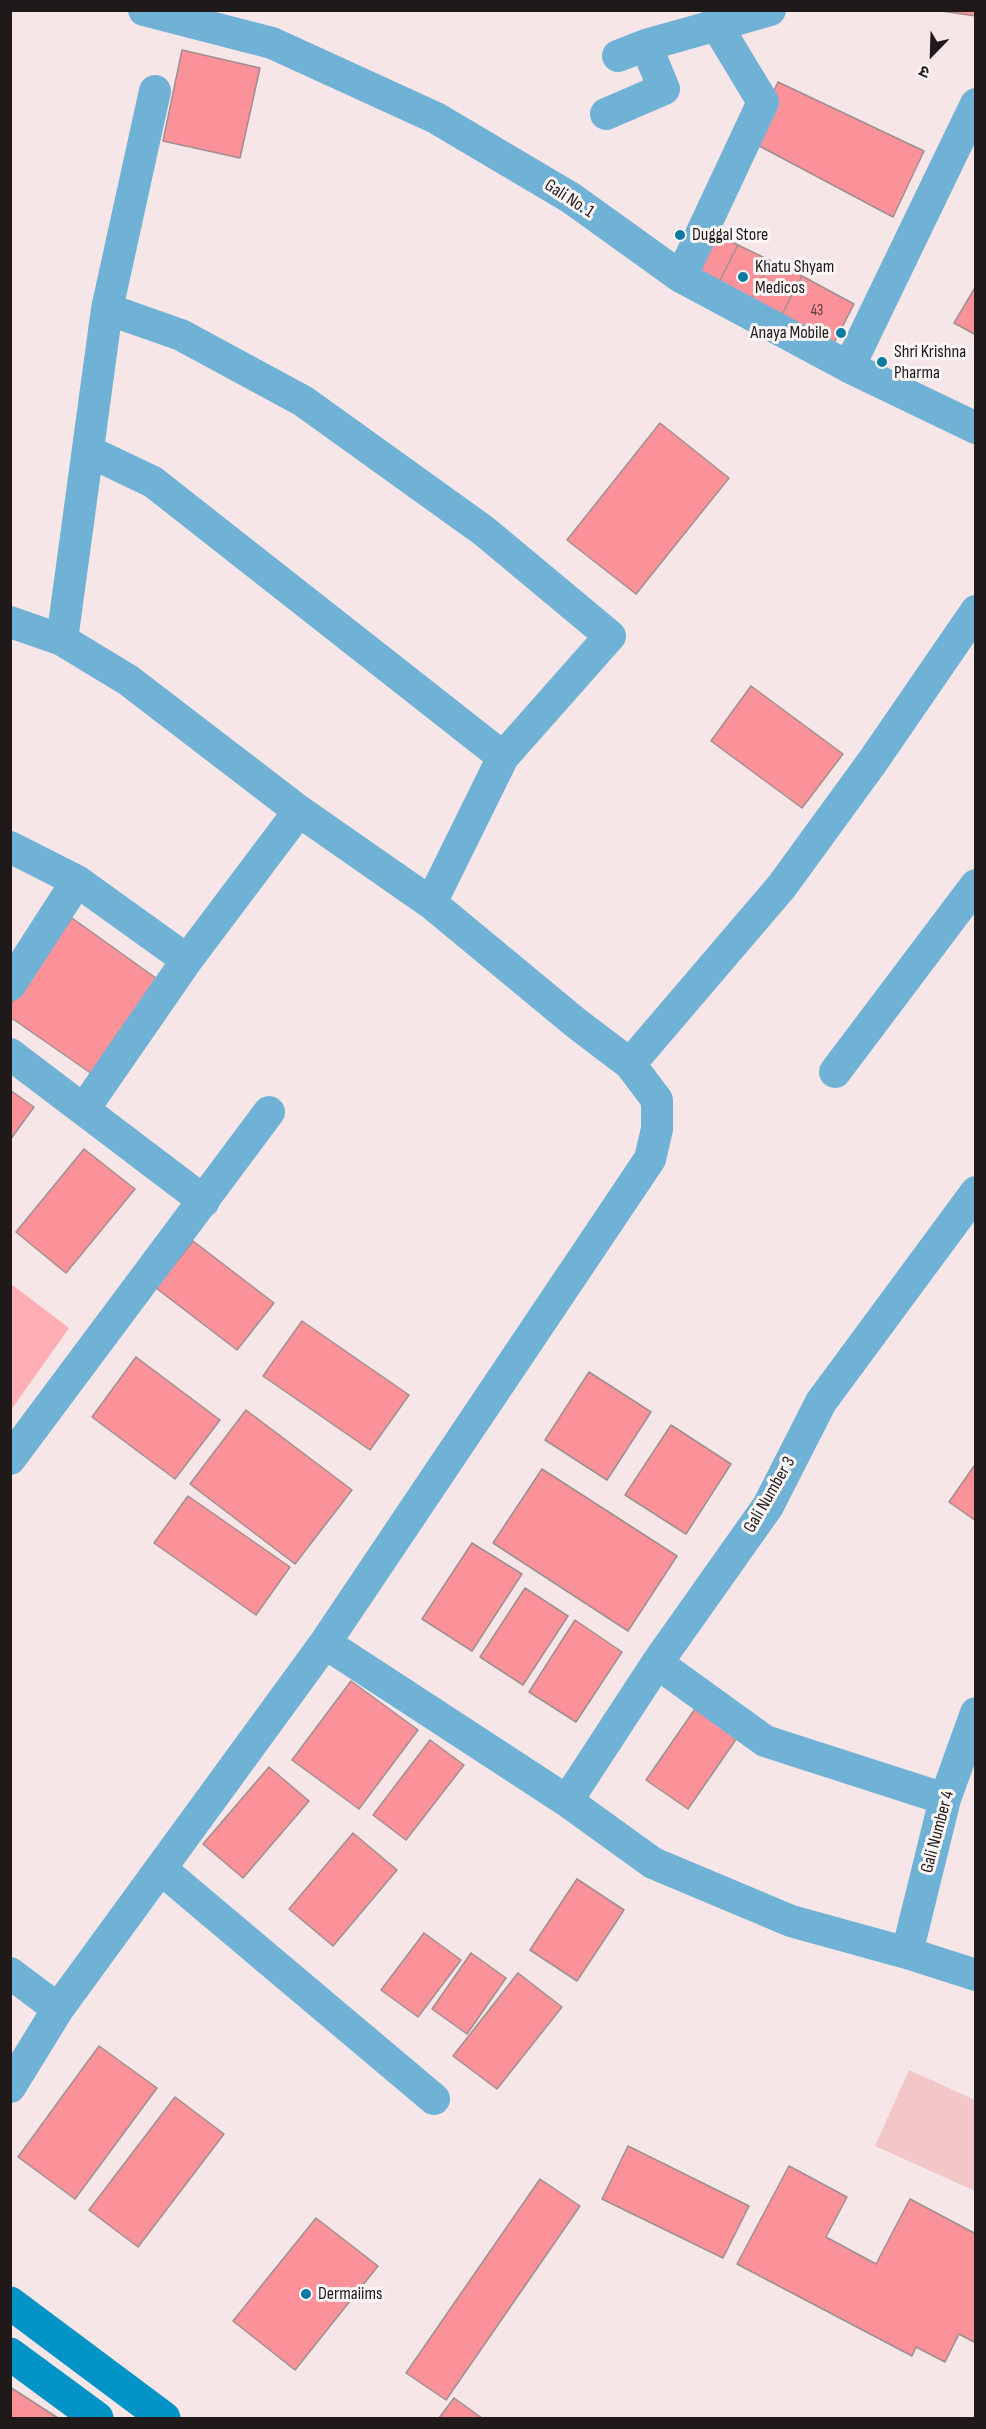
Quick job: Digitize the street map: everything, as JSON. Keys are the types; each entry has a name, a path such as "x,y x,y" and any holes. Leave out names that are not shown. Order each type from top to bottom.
{"street":[{"name":"Gali No. 1","path":"144,10 272,44 436,118 571,198 681,277 849,367 975,428"},
{"path":"606,114 664,89 632,50 770,10"},
{"path":"681,277 763,102 717,26"},
{"path":"62,640 107,309 155,92"},
{"path":"849,367 975,104"},
{"path":"107,309 182,335 303,401 484,531 610,636 503,758 431,903"},
{"path":"88,451 153,482 503,758"},
{"path":"630,1065 782,886 873,761 975,611"},
{"path":"10,622 62,640 128,680 299,812 431,903 630,1065 657,1100 657,1128 650,1159 325,1643 58,2009 10,2087"},
{"path":"84,1109 187,960 299,812"},
{"path":"10,847 77,881 187,960"},
{"path":"10,985 77,881"},
{"path":"835,1072 975,885"},
{"path":"10,1054 204,1201"},
{"path":"10,1459 269,1112"},
{"name":"Gali Number 3","path":"567,1800 657,1663 768,1506 821,1402 975,1192"},
{"path":"325,1643 567,1800 653,1863 791,1921 907,1953 975,1975"},
{"path":"657,1663 765,1741 945,1799"},
{"name":"Gali Number 4","path":"907,1953 945,1799 975,1713"},
{"path":"161,1869 434,2099"},
{"path":"10,1973 58,2009"},
{"path":"10,2303 164,2418"},
{"path":"10,2354 98,2418"}],"shaded area":[{"path":"11,1284 69,1328 11,1410"},
{"path":"909,2070 975,2100 975,2191 875,2146"}],"building":[{"path":"934,10 976,10 976,16"},
{"path":"182,50 260,68 240,158 163,141"},
{"path":"778,82 924,151 893,217 750,141"},
{"path":"712,232 738,245 717,286 692,273"},
{"path":"738,245 771,261 750,302 717,286"},
{"path":"771,261 802,276 780,318 750,302"},
{"path":"802,276 854,304 833,345 780,318"},
{"path":"976,286 976,335 954,323"},
{"path":"660,423 729,478 636,594 567,540"},
{"path":"751,686 843,754 802,808 711,741"},
{"path":"72,918 160,981 92,1074 10,1017 10,1005"},
{"path":"10,1090 34,1107 10,1140"},
{"path":"84,1149 135,1189 66,1273 16,1232"},
{"path":"193,1241 274,1303 237,1350 156,1288"},
{"path":"302,1321 409,1395 370,1450 263,1376"},
{"path":"136,1357 220,1420 175,1479 92,1417"},
{"path":"589,1372 651,1412 607,1480 545,1440"},
{"path":"246,1410 352,1490 295,1564 190,1484"},
{"path":"671,1425 731,1464 686,1534 625,1495"},
{"path":"974,1466 976,1467 976,1521 949,1502"},
{"path":"542,1469 677,1556 628,1631 493,1543"},
{"path":"188,1496 290,1567 256,1615 154,1543"},
{"path":"472,1543 522,1574 472,1651 422,1619"},
{"path":"525,1588 568,1616 523,1685 480,1657"},
{"path":"575,1620 622,1652 576,1722 529,1692"},
{"path":"351,1681 418,1730 359,1809 292,1760"},
{"path":"697,1706 739,1735 688,1809 646,1780"},
{"path":"430,1740 464,1765 406,1840 373,1815"},
{"path":"269,1767 309,1801 243,1878 203,1844"},
{"path":"353,1833 397,1870 333,1946 289,1909"},
{"path":"577,1879 624,1910 577,1981 530,1950"},
{"path":"424,1933 461,1960 418,2017 381,1990"},
{"path":"471,1953 506,1978 467,2034 432,2009"},
{"path":"518,1973 562,2007 497,2089 453,2056"},
{"path":"99,2046 157,2088 75,2199 18,2157"},
{"path":"175,2097 224,2134 138,2247 89,2210"},
{"path":"628,2146 749,2206 723,2258 602,2199"},
{"path":"789,2166 847,2197 826,2237 876,2264 910,2199 976,2234 976,2343 959,2334 945,2362 916,2347 912,2356 737,2264"},
{"path":"540,2179 580,2206 446,2400 406,2373"},
{"name":"Dermaiims","path":"316,2218 378,2266 295,2370 233,2321"},
{"path":"10,2387 58,2418 10,2418"},
{"path":"454,2398 482,2418 439,2418"}],"place":[{"name":"Duggal Store","path":"680,235"},
{"name":"Khatu Shyam Medicos","path":"743,277"},
{"name":"Anaya Mobile","path":"841,333"},
{"name":"Shri Krishna Pharma","path":"882,362"},
{"name":"Dermaiims","path":"306,2294"}]}
